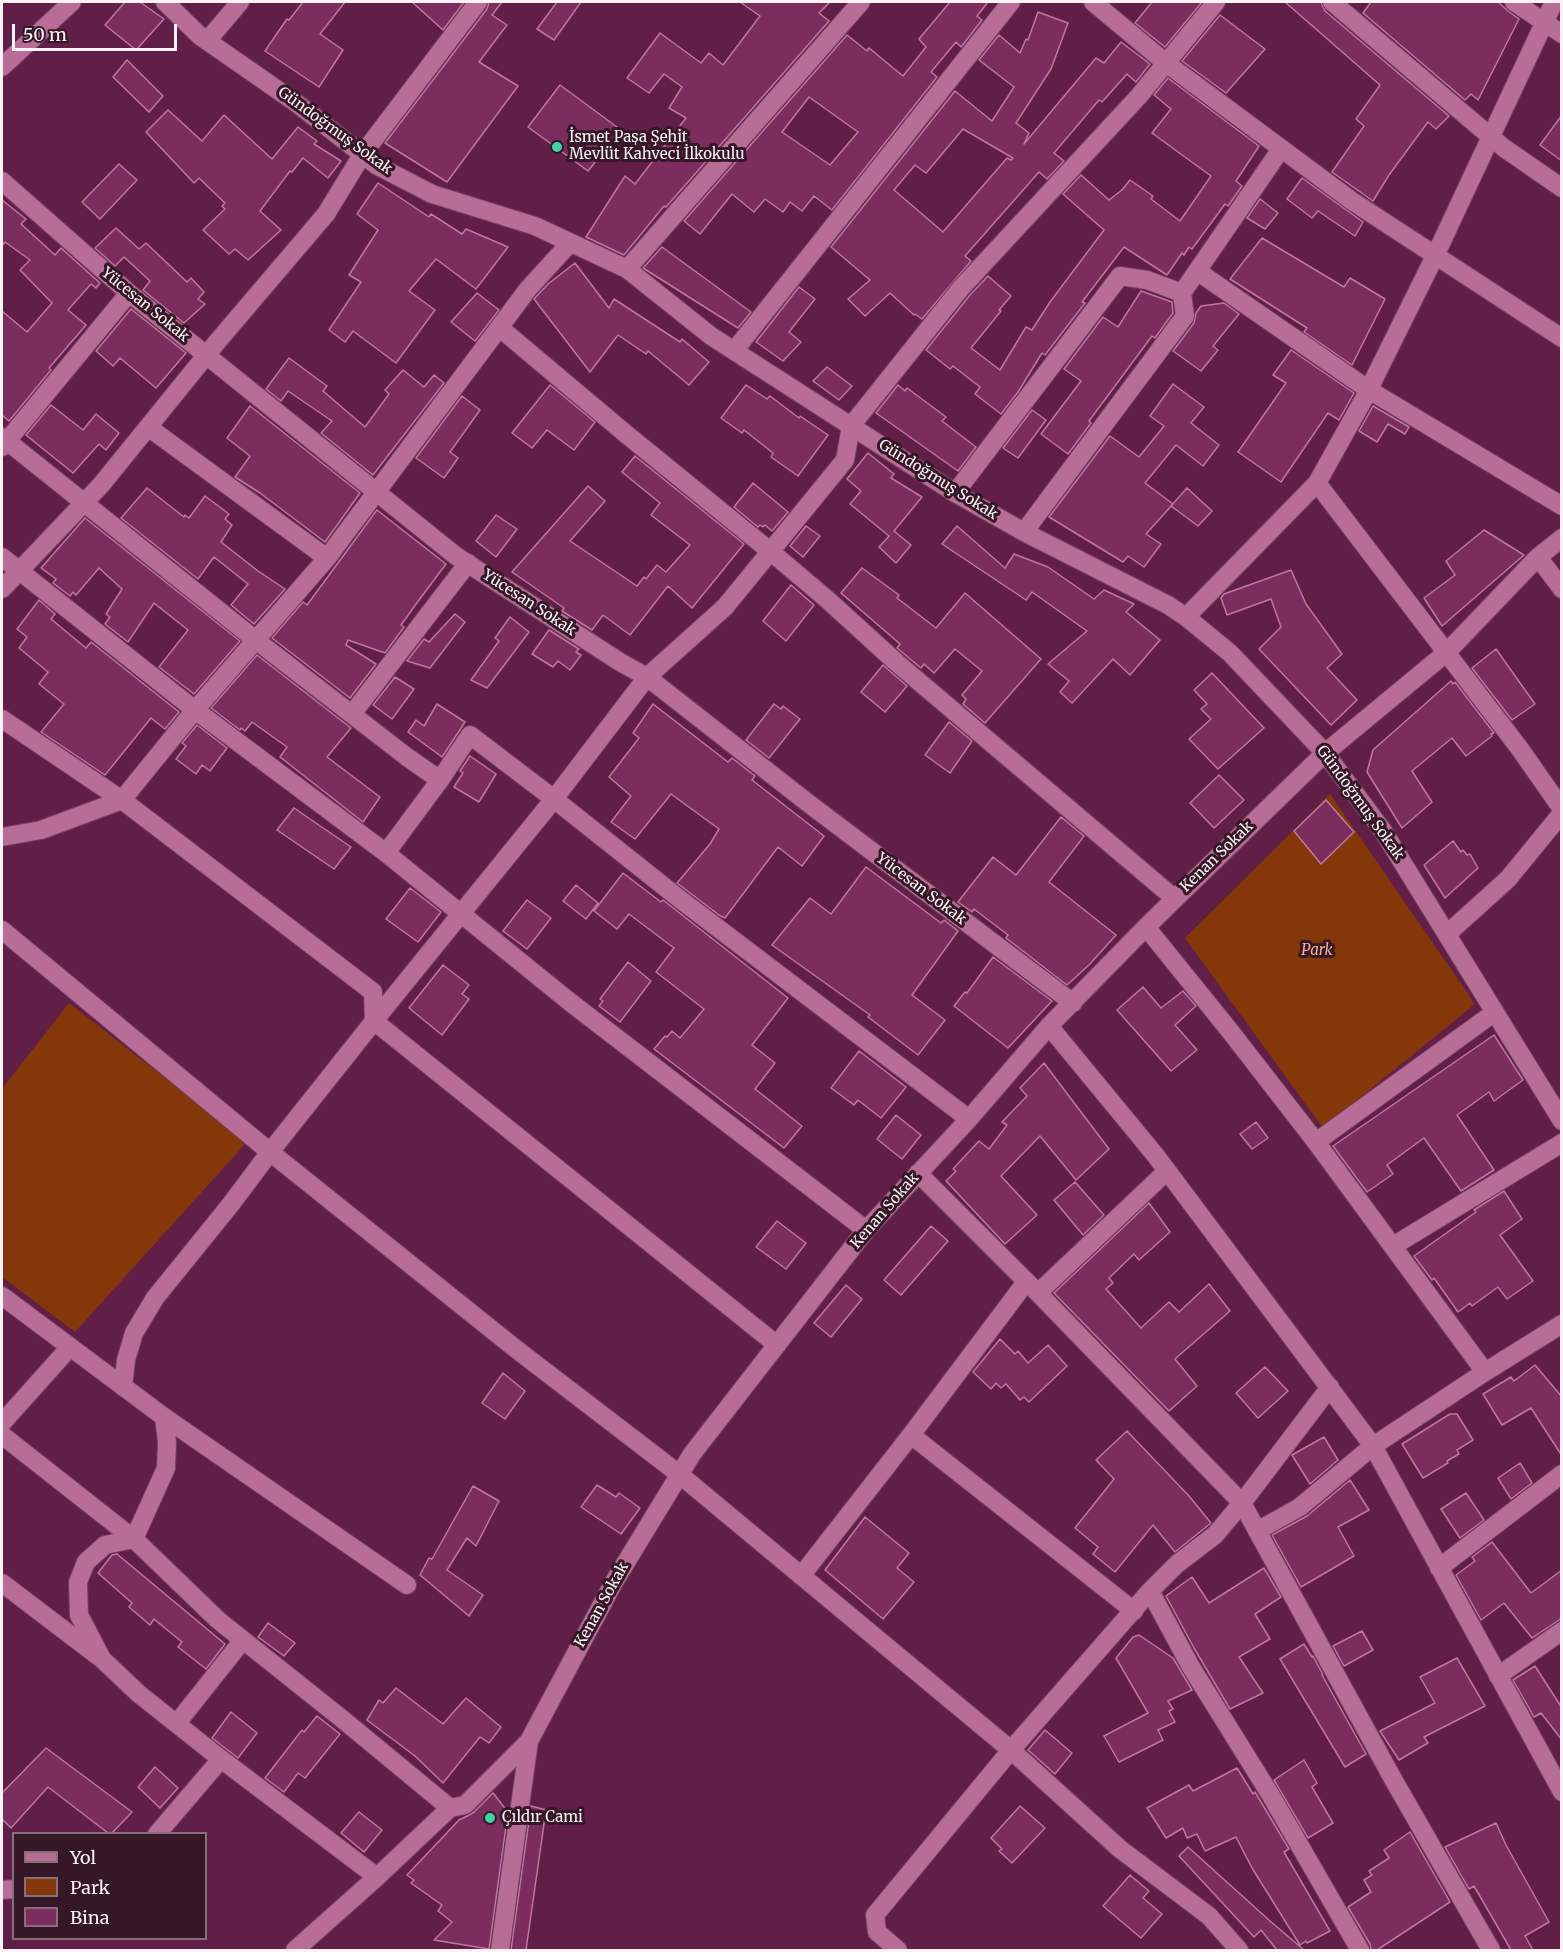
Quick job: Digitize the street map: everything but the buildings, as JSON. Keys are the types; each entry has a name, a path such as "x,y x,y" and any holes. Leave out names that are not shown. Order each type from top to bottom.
{"street":[{"path":"2,67 72,2"},
{"name":"Gündoğmuş Sokak","path":"165,2 200,36 295,102 376,165 432,194 535,226 627,268 711,336 955,493 1024,532 1186,616 1230,653 1325,753 1383,831 1562,1121"},
{"path":"207,41 240,2"},
{"path":"2,589 84,503 326,214 362,155 478,2"},
{"path":"627,268 861,2"},
{"path":"734,351 1011,2"},
{"path":"1093,2 1166,63 1352,201 1562,338"},
{"path":"123,1387 126,1360 134,1333 155,1298 270,1152 554,799 647,677 725,607 845,460 851,426 960,288 1139,96 1216,2"},
{"path":"1332,2 1491,137 1562,188"},
{"path":"1514,2 1562,34"},
{"path":"1186,616 1317,483 1369,390 1435,256 1554,2"},
{"path":"1024,532 1185,315 1182,293 1281,149"},
{"name":"Yücesan Sokak","path":"2,181 129,293 456,556 647,677 1073,1003"},
{"path":"2,837 41,830 122,800 195,710 327,558 528,289 570,243"},
{"path":"1197,271 1369,390 1562,506"},
{"path":"955,493 1120,276 1147,280 1182,293"},
{"path":"129,293 3,441 257,641 440,780"},
{"path":"500,328 771,551 897,663 1174,898"},
{"path":"148,427 327,558"},
{"path":"1317,483 1447,651 1562,809"},
{"name":"Kenan Sokak","path":"295,1950 450,1808 465,1804 529,1741 614,1582 692,1454 866,1230 969,1119 1049,1026 1174,898 1325,753 1447,651 1538,557 1562,538"},
{"path":"2,557 195,710 386,854 570,1002 866,1230"},
{"path":"1538,557 1562,589"},
{"path":"352,714 468,563"},
{"path":"3,723 122,800 373,992 374,1021 777,1344"},
{"path":"386,854 470,735 681,900 969,1119"},
{"path":"1447,934 1508,879 1562,813"},
{"path":"1146,927 1316,1142 1485,1372"},
{"path":"2,930 270,1152 516,1349 679,1474 1011,1750 1120,1849 1209,1916 1239,1950"},
{"path":"1316,1142 1495,1012"},
{"path":"1049,1026 1167,1171 1373,1446 1561,1792"},
{"path":"1393,1246 1562,1143"},
{"path":"801,1576 911,1435 1032,1287 1167,1171"},
{"path":"918,1173 1242,1503 1393,1779 1491,1950"},
{"path":"2,1296 164,1417 407,1585"},
{"path":"1257,1531 1300,1507 1373,1446 1562,1324"},
{"path":"2,1423 69,1347"},
{"path":"898,1950 877,1932 875,1915 1011,1750 1150,1591 1177,1564 1215,1535 1330,1387"},
{"path":"134,1539 166,1468 167,1442 164,1417"},
{"path":"2,1435 134,1539 218,1620 450,1808"},
{"path":"911,1435 1134,1611"},
{"path":"1439,1568 1562,1474"},
{"path":"102,1659 79,1615 78,1582 86,1562 105,1545 134,1539"},
{"path":"2,1583 102,1659 139,1695 377,1877"},
{"path":"1150,1591 1191,1667 1270,1794 1360,1950"},
{"path":"1498,1676 1562,1631"},
{"path":"177,1723 243,1640"},
{"path":"500,1950 529,1741"},
{"path":"158,1832 221,1759"}],"green space":[{"name":"Park","path":"1330,794 1475,1004 1323,1128 1185,938"},
{"path":"69,1003 247,1142 75,1332 2,1277 2,1089"}],"place":[{"name":"İsmet Paşa Şehit Mevlüt Kahveci İlkokulu","path":"557,147"},
{"name":"Çıldır Cami","path":"490,1818"}]}
